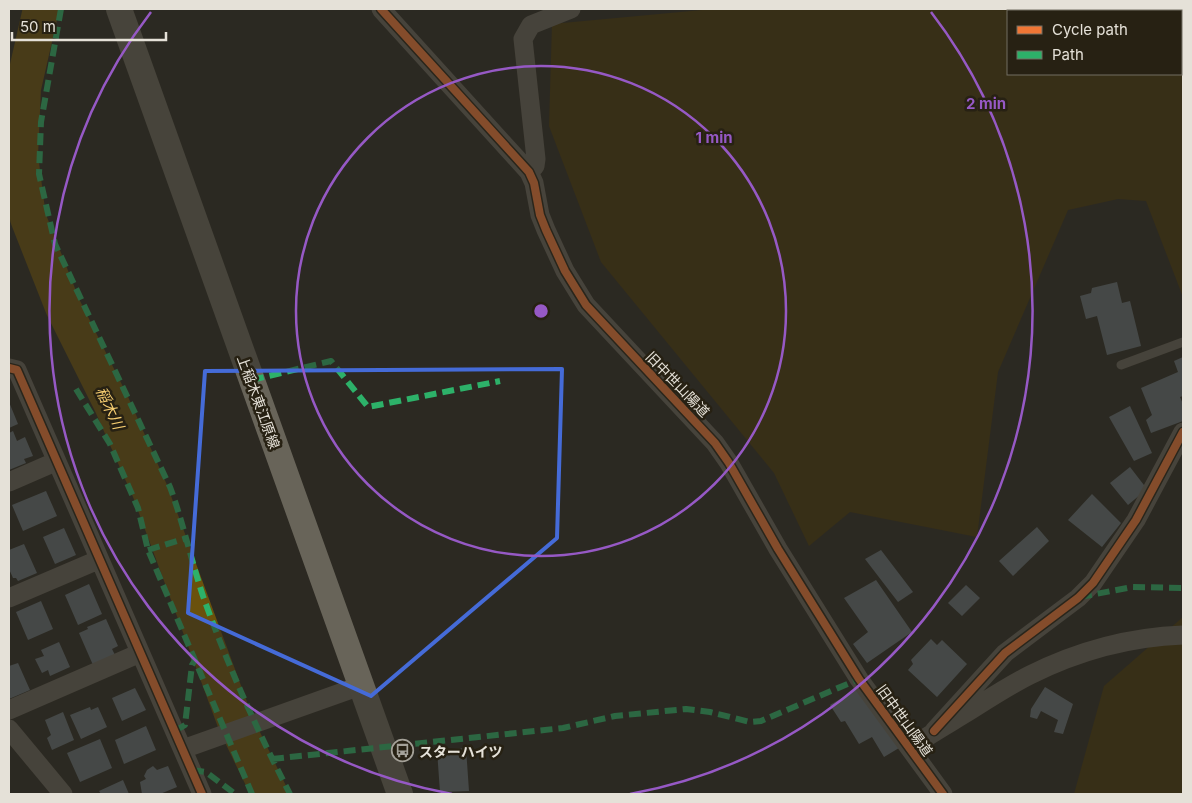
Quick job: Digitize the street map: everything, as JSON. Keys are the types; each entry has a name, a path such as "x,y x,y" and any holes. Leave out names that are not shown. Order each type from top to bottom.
{"main road":[{"name":"上稲木東江原線","path":"120,9 400,794"}],"street":[{"name":"旧中世山陽道","path":"381,9 529,172 534,183 540,215 546,230 565,270 586,305 715,443 729,463 778,549 858,679 942,794"},
{"path":"529,172 535,166 536,159 523,38 531,25 571,9"},
{"path":"9,368 17,370 98,560 202,794"},
{"path":"934,731 1005,653 1078,598 1093,583 1145,504 1183,432"},
{"path":"9,482 56,462"},
{"path":"9,598 98,560"},
{"path":"910,748 934,731 1029,675 1073,656 1119,642 1157,636 1183,635"},
{"path":"9,710 140,653"},
{"path":"183,749 360,686"},
{"path":"9,729 63,794"}],"lane":[{"path":"1121,366 1183,342"}],"highlighted area":[{"path":"562,369 557,538 371,696 188,613 205,371"}],"shaded area":[{"path":"713,9 1183,9 1183,297 1146,201 1118,199 1068,210 998,372 977,537 850,512 809,546 774,473 601,262 549,126 552,24"},
{"path":"1183,617 1183,794 1074,794 1104,686"}],"building":[{"path":"1117,282 1122,303 1130,301 1141,346 1107,355 1097,316 1086,319 1080,296 1091,293 1092,288"},
{"path":"1183,357 1183,396 1180,397 1183,404 1183,421 1151,433 1146,420 1152,415 1141,388 1178,372 1174,361"},
{"path":"9,402 18,424 9,428"},
{"path":"1130,406 1152,453 1134,461 1109,417"},
{"path":"13,431 17,441 25,437 33,456 24,459 26,463 9,470 9,433"},
{"path":"1130,467 1147,489 1128,505 1110,483"},
{"path":"46,491 57,516 23,531 12,505"},
{"path":"1092,494 1121,523 1102,547 1068,520"},
{"path":"1037,527 1049,541 1013,576 999,561"},
{"path":"64,528 76,555 55,564 43,537"},
{"path":"24,544 37,573 18,581 16,578 13,578 9,569 9,550"},
{"path":"881,550 913,592 898,602 865,559"},
{"path":"876,580 912,632 867,663 853,644 868,632 844,598"},
{"path":"89,584 102,614 78,625 65,595"},
{"path":"966,585 980,598 962,616 948,603"},
{"path":"41,601 53,629 28,640 16,612"},
{"path":"106,619 118,646 112,649 115,655 93,665 79,633 88,629 87,627"},
{"path":"931,639 937,645 942,640 967,664 937,697 908,670 913,664 911,660"},
{"path":"59,642 70,667 50,676 48,670 42,673 35,659 44,656 41,650"},
{"path":"18,663 30,690 9,699 9,666"},
{"path":"1045,687 1073,704 1063,734 1054,732 1058,720 1041,711 1037,719 1030,717 1031,709"},
{"path":"135,688 146,710 122,721 112,698"},
{"path":"857,689 899,748 884,757 872,737 859,744 845,721 841,722 830,705"},
{"path":"90,707 91,710 98,707 107,727 81,739 70,715"},
{"path":"63,712 74,740 52,750 47,738 51,735 45,720"},
{"path":"146,726 156,750 124,764 115,740"},
{"path":"100,739 112,768 80,782 67,753"},
{"path":"466,748 469,791 440,792 437,750"},
{"path":"153,766 157,770 168,766 177,787 160,794 142,794 140,782 146,779 144,776 147,770"},
{"path":"123,780 129,794 101,794 99,791"}],"waterway":[{"name":"稲木川","path":"41,9 23,88 20,156 28,218 63,307 112,405 150,491 236,724 270,794"}],"marked path":[{"path":"61,9 41,122 39,174 55,244 170,487 203,596 222,647 254,721 290,794"},
{"path":"252,380 331,361 368,407 500,381"},
{"path":"76,389 110,444 138,508 148,550 252,794"},
{"path":"148,550 187,538"},
{"path":"1080,597 1132,587 1183,588"},
{"path":"175,731 185,725 192,665 195,660"},
{"path":"272,759 563,728 615,716 686,709 710,712 750,722 761,721 859,679"},
{"path":"192,770 206,772 235,794"}],"cycle path":[{"path":"381,9 529,172 534,183 540,215 546,230 565,271 586,305 715,443 729,463 778,549 859,679 943,794"},
{"path":"9,368 17,370 202,794"},
{"path":"934,731 1005,653 1078,598 1093,583 1136,520 1183,432"}],"place":[{"name":"スターハイツ","path":"403,751"}]}
